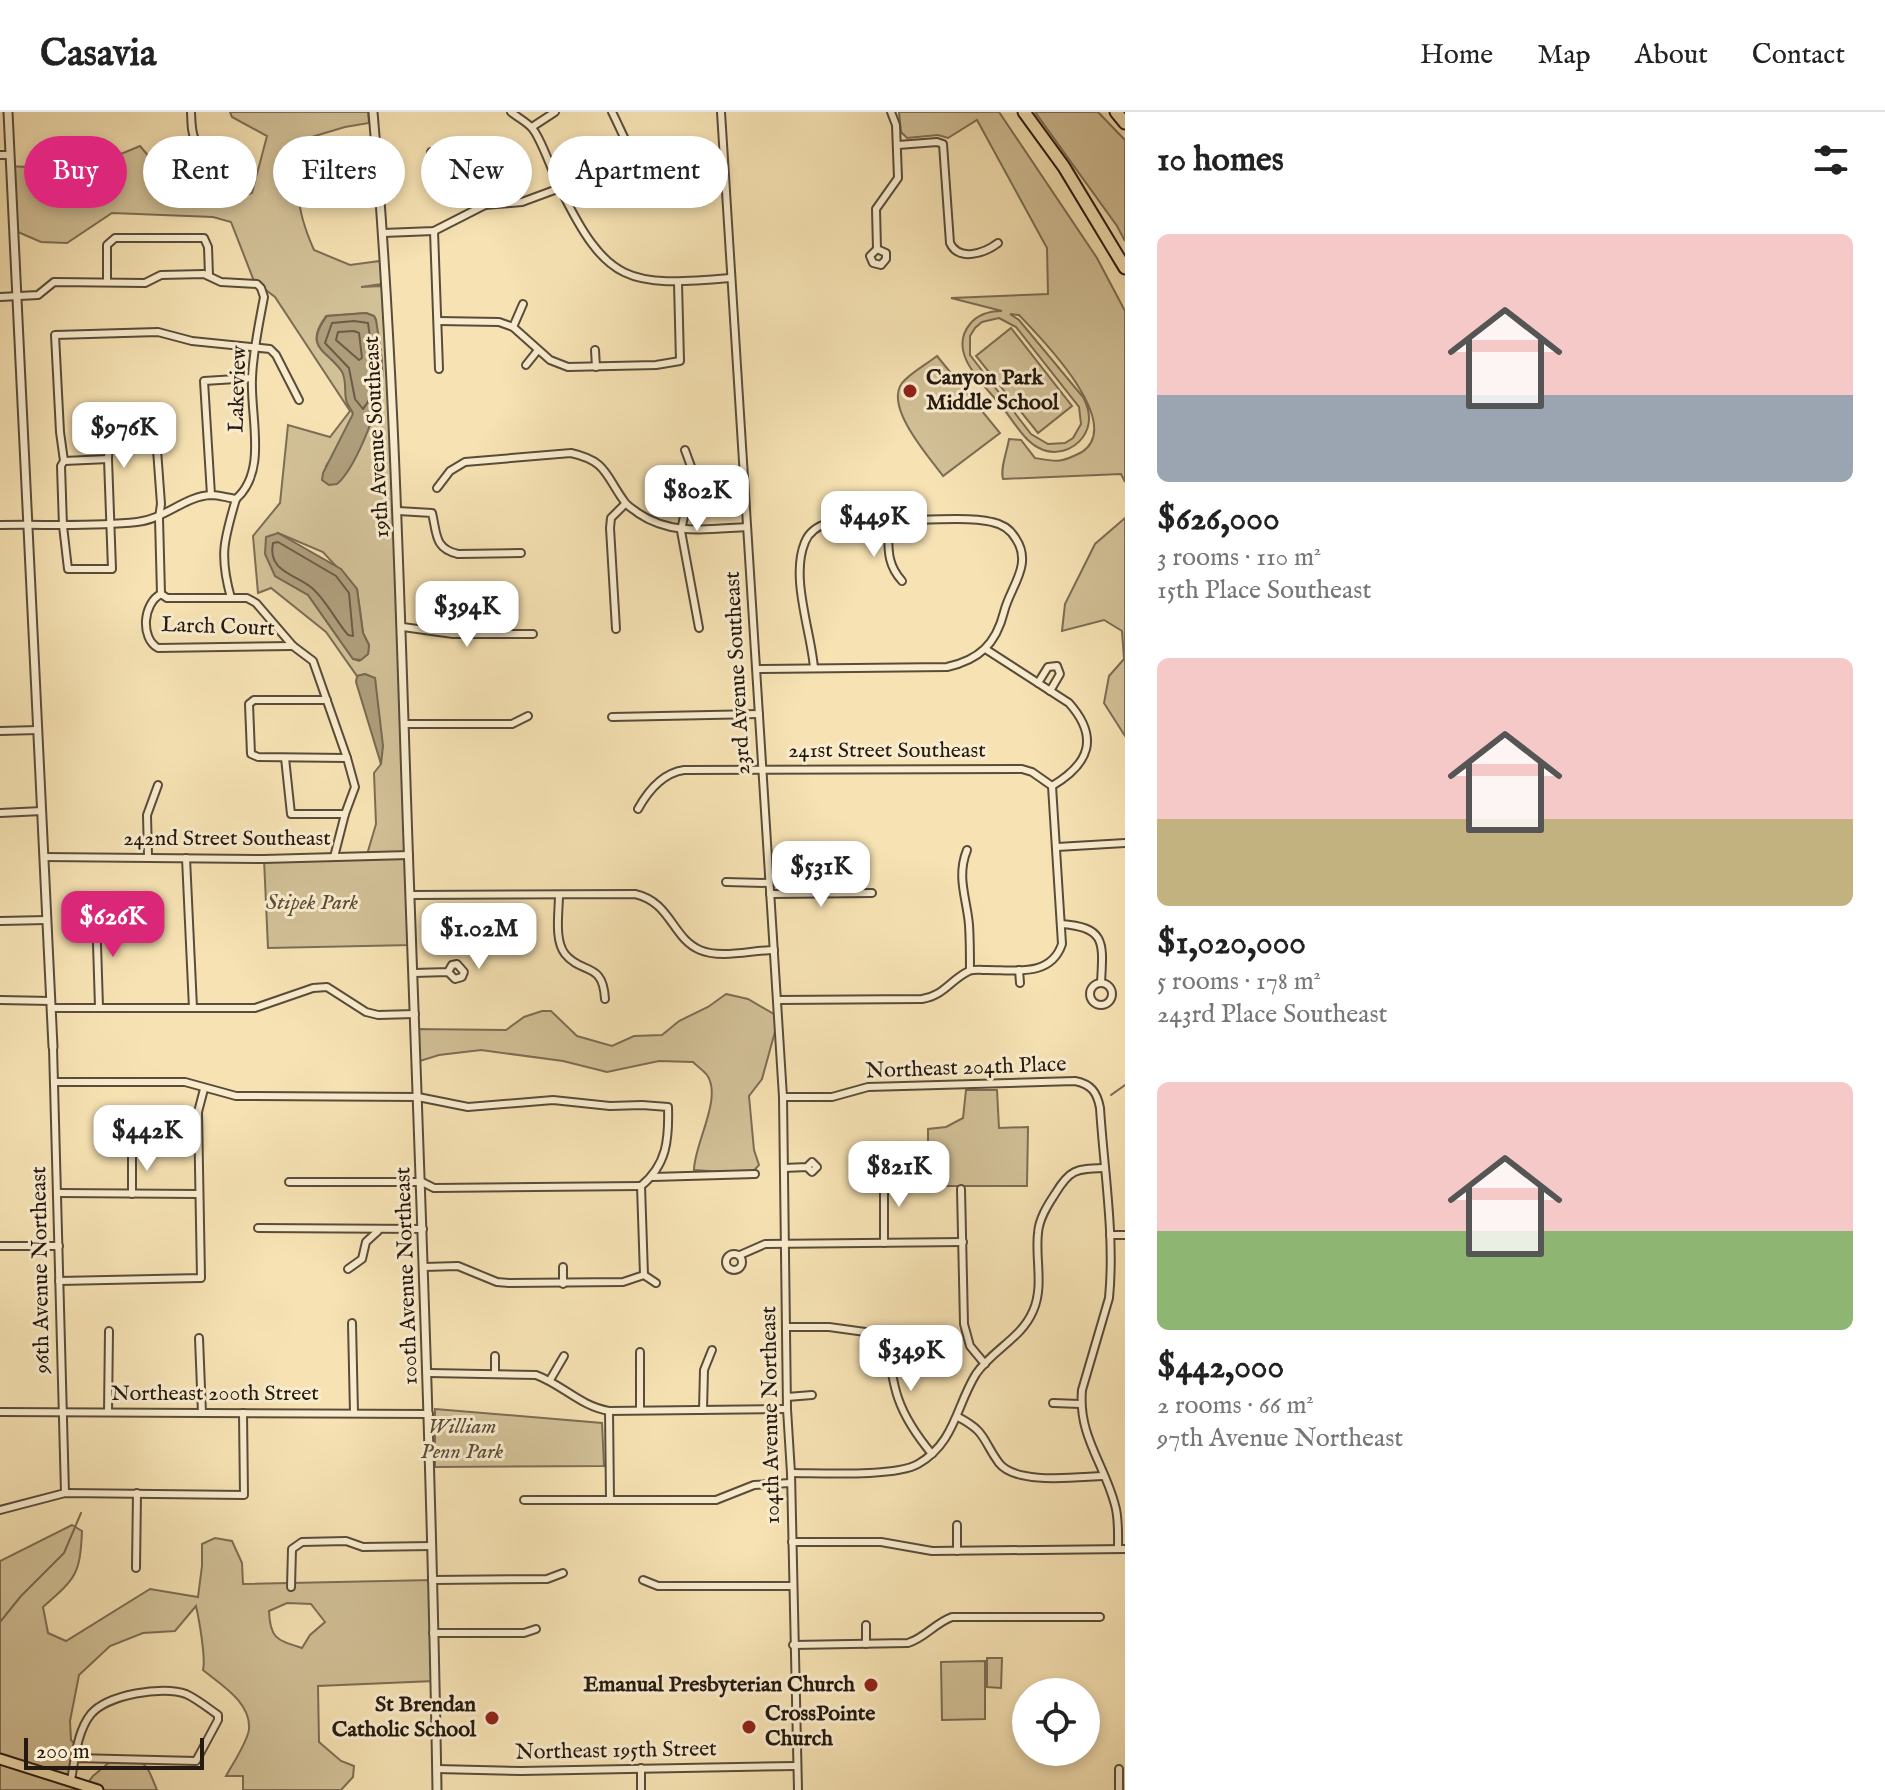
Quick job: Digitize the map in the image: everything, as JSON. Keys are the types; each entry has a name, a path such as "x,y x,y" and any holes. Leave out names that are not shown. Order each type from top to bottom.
{"highway":[{"path":"1024,112 1064,167 1125,268"},
{"path":"1116,112 1125,123"},
{"path":"1086,204 1099,215 1125,258"}],"main road":[{"path":"0,1759 98,1790"}],"street":[{"path":"8,112 53,1047"},
{"path":"191,112 193,136"},
{"name":"19th Avenue Southeast","path":"373,112 375,136"},
{"path":"511,112 532,127 548,162"},
{"path":"532,127 555,112"},
{"path":"612,112 624,136"},
{"name":"23rd Avenue Southeast","path":"721,112 780,1040"},
{"path":"877,249 876,209 898,178 896,125 891,112"},
{"path":"898,145 943,144 950,243 953,249 959,254 986,252 998,243"},
{"path":"0,155 10,155"},
{"name":"19th Avenue Southeast","path":"381,208 403,627 416,1048"},
{"path":"383,233 434,231 479,208"},
{"path":"571,208 590,244 618,269 646,281 678,283 730,278"},
{"path":"434,231 439,369"},
{"path":"0,297 38,295 54,282 145,283 161,275 209,276 208,247 204,238 115,238 107,245 107,282"},
{"name":"Lakeview","path":"209,276 221,282 250,282 261,288 264,297 252,378 255,465 248,489 236,499 223,546 224,573 231,598"},
{"path":"438,321 499,322 513,327 550,360 568,367 656,365 680,361 678,283"},
{"path":"513,327 523,304"},
{"path":"299,400 270,349 192,341 158,332 55,335 64,461 61,466 63,526 68,569 112,569 108,459 110,416 154,409 161,504 161,594 167,598 247,598 256,603 293,646 313,661 355,787 334,857"},
{"path":"526,365 538,350"},
{"path":"595,350 596,367"},
{"path":"211,495 204,381 252,378"},
{"path":"685,450 693,472 681,531 699,628"},
{"path":"437,488 450,471 465,462 571,453 585,456 600,465 610,476 625,504 651,521 681,531 747,527"},
{"path":"64,461 108,459"},
{"path":"0,525 111,524 159,518 178,505 211,495 236,499"},
{"path":"616,629 610,528 611,518 625,504"},
{"path":"398,511 432,513 437,541 449,552 521,553"},
{"path":"888,521 889,560 902,581"},
{"path":"757,669 947,667 967,662 987,650 1001,623 1023,562 1017,540 1008,529 997,523 828,522 808,535 801,556 804,615 812,640 814,668"},
{"name":"Larch Court","path":"161,594 147,606 147,637 158,648 293,646"},
{"path":"403,627 453,634 533,634"},
{"path":"777,1000 922,999 946,990 970,970 1039,969 1054,961 1062,944 1052,786 1080,765 1086,754 1087,741 1080,716 1069,703 987,650"},
{"path":"1038,683 1048,667 1057,666 1060,674 1050,691"},
{"path":"327,700 254,700 249,704 251,754 258,757 347,758"},
{"path":"612,717 759,714"},
{"path":"405,724 512,724 528,716"},
{"path":"0,731 38,730"},
{"path":"285,758 291,814 345,814"},
{"name":"241st Street Southeast","path":"638,809 645,796 675,771 1022,769 1052,786"},
{"path":"148,856 147,815 158,785"},
{"path":"0,813 42,811"},
{"path":"1057,847 1125,843"},
{"path":"967,850 961,865 963,899 969,923 970,970"},
{"name":"242nd Street Southeast","path":"44,857 409,855"},
{"path":"186,858 193,1008"},
{"path":"726,882 769,883"},
{"path":"770,894 872,893"},
{"path":"410,895 645,896 662,908 690,944 699,950 712,954 774,950"},
{"path":"559,895 559,940 564,953 594,970 602,979 605,999"},
{"path":"96,912 99,1007"},
{"path":"0,921 47,920"},
{"path":"1061,924 1087,927 1098,935 1103,951 1101,983"},
{"path":"1019,970 1020,983"},
{"path":"414,973 448,972"},
{"path":"0,1000 99,1007 255,1008 299,991 327,987 366,1012 378,1015 415,1014"},
{"name":"104th Avenue Northeast","path":"780,1040 798,1790"},
{"name":"96th Avenue Northeast","path":"53,1047 65,1493"},
{"name":"100th Avenue Northeast","path":"416,1048 429,1373 437,1790"},
{"name":"Northeast 204th Place","path":"783,1097 832,1097 868,1087 1075,1081 1090,1087 1098,1096 1104,1168"},
{"path":"54,1082 185,1082 236,1096 418,1097 468,1107 553,1100 610,1106 668,1107 669,1141 653,1177 641,1186 434,1188 422,1182 289,1182"},
{"path":"59,1281 201,1278 198,1112 204,1089"},
{"path":"132,1152 132,1194"},
{"path":"784,1168 807,1167"},
{"path":"791,1473 899,1471 917,1465 945,1443 969,1389 985,1364 1015,1338 1034,1311 1038,1298 1038,1233 1045,1210 1070,1173 1080,1169 1104,1168 1110,1235 1109,1298 1080,1404 1088,1442 1116,1511 1122,1549 957,1551 922,1550 881,1542 792,1542"},
{"path":"884,1243 884,1189 892,1177 906,1170"},
{"path":"653,1177 755,1174"},
{"path":"641,1186 644,1275"},
{"path":"961,1189 966,1336 985,1364"},
{"path":"57,1193 199,1194"},
{"path":"258,1228 423,1229"},
{"path":"348,1269 362,1259 371,1235 382,1229"},
{"path":"1110,1235 1125,1235"},
{"path":"740,1255 760,1245 963,1242"},
{"path":"0,1246 59,1246"},
{"path":"424,1267 458,1266 497,1282 623,1282 644,1275"},
{"path":"563,1267 563,1284"},
{"path":"644,1275 656,1283"},
{"path":"352,1323 354,1413"},
{"path":"787,1327 829,1327 887,1335 893,1385 900,1406 912,1430 932,1454"},
{"path":"108,1412 109,1331"},
{"path":"199,1338 202,1413"},
{"path":"703,1410 704,1370 712,1350"},
{"path":"640,1352 640,1410"},
{"path":"495,1356 495,1373"},
{"path":"550,1380 564,1356"},
{"path":"429,1373 524,1373 550,1380 592,1408 609,1411 787,1409"},
{"path":"787,1397 812,1395"},
{"path":"1053,1403 1080,1404"},
{"path":"609,1411 610,1499"},
{"name":"Northeast 200th Street","path":"0,1412 429,1414"},
{"path":"0,1510 65,1493 244,1495 243,1413"},
{"path":"958,1417 984,1434 1000,1463 1018,1476 1103,1476"},
{"path":"524,1500 716,1500 754,1485 791,1483"},
{"path":"136,1568 137,1493"},
{"path":"957,1525 957,1551"},
{"path":"291,1587 292,1549 302,1542 346,1541 363,1547 432,1546"},
{"path":"432,1580 547,1579 563,1573"},
{"path":"643,1580 658,1586 793,1586"},
{"path":"793,1645 908,1643 917,1640 938,1622 952,1617 1100,1617"},
{"path":"866,1625 866,1644"},
{"path":"433,1633 524,1633 536,1629"},
{"path":"71,1780 75,1758 79,1740 90,1715 125,1695 186,1694 218,1715 196,1761 75,1758"},
{"name":"Northeast 195th Street","path":"437,1769 521,1771 796,1766"},
{"path":"641,1768 641,1790"},
{"path":"1119,1769 1119,1790"}],"green space":[{"name":"Stipek Park","path":"230,112 368,112 369,123 315,136 273,136 273,208 300,208 314,250 350,265 380,261 382,284 361,287 382,286 398,511 412,945 268,948 264,859 376,858 366,858 376,824 374,773 381,764 375,679 365,674 357,676 326,632 271,588 258,593 253,536 280,503 288,425 330,437 350,411 275,297 254,281 231,222 213,217 112,213 67,243 41,242 11,229 7,166 24,167 24,208 127,208 127,151 140,146 143,150 143,208 257,208 257,174 267,136 232,117","holes":["366,313 374,316 381,387 371,419 347,472 326,466 346,435 353,415 343,373 320,348 317,336 326,316","278,533 323,552 357,589 363,633 369,645 368,654 359,661 353,659 308,595 275,576"]},
{"path":"899,112 999,112 1097,258 1125,311 1125,482 1121,474 1003,479 1009,439 1021,440 1035,458 1064,460 1082,452 1093,439 1094,422 1087,402 1060,361 1019,315 1010,314 1019,320 1083,397 1088,412 1086,432 1069,449 1057,452 1045,450 1028,440 978,379 962,346 964,335 973,321 985,314 1002,311 951,298 1048,294 1047,248 977,120 948,138 938,135 907,138 901,132","holes":["999,318 1016,327 1079,407 1081,424 1073,438 1065,443 1048,444 1031,434 970,355 970,336 982,322"]},
{"path":"1035,112 1098,112 1125,140 1125,241 1117,226"},
{"path":"1011,328 1072,406 1038,433 976,356"},
{"path":"937,356 1000,433 943,476 910,431 903,418 898,393 905,379"},
{"path":"1125,518 1125,736 1104,703 1109,676 1124,659 1122,631 1104,620 1062,631 1065,604 1095,544"},
{"path":"726,994 748,999 779,1017 762,1079 749,1096 754,1150 759,1165 751,1174 694,1170 712,1096 707,1075 693,1062 659,1061 607,1072 563,1061 481,1050 439,1055 417,1062 416,1029 506,1030 524,1017 551,1011 577,1036 612,1046 634,1036 662,1035 679,1021"},
{"path":"966,1090 997,1090 999,1128 1028,1127 1027,1186 928,1186 928,1129 946,1127 963,1118"},
{"name":"William Penn Park","path":"435,1409 602,1423 604,1466 435,1467"},
{"path":"72,1525 82,1531 80,1557 74,1575 43,1607 48,1633 66,1641 150,1589 198,1597 202,1544 215,1538 232,1541 242,1563 243,1584 432,1580 434,1681 318,1686 319,1742 341,1761 354,1766 353,1777 341,1790 243,1790 243,1776 226,1776 246,1740 248,1719 234,1695 203,1670 196,1606 175,1631 143,1633 110,1646 79,1675 70,1721 71,1740 78,1747 71,1780 86,1785 112,1760 138,1761 146,1767 157,1790 0,1790 0,1561","holes":["287,1603 311,1604 325,1622 310,1635 302,1648 276,1637 269,1611"]},
{"path":"987,1658 1002,1658 1001,1688 987,1687"},
{"path":"985,1661 985,1719 942,1720 941,1662"}],"water":[{"path":"366,313 376,320 382,363 381,388 358,453 344,477 337,484 329,485 322,480 323,473 353,414 346,399 343,374 319,347 317,335 327,316"},
{"path":"278,533 341,569 357,589 363,633 369,645 368,654 361,660 353,659 308,595 275,576 265,554 266,537"},
{"path":"365,674 375,678 383,746 381,764 356,682 357,676"}],"waterway":[{"path":"1111,1095 1125,1085"},
{"path":"0,1622 64,1553 81,1513"}],"place":[{"name":"Canyon Park Middle School","path":"910,391"},
{"name":"Emanual Presbyterian Church","path":"871,1685"},
{"name":"St Brendan Catholic School","path":"492,1718"},
{"name":"CrossPointe Church","path":"749,1727"}]}
